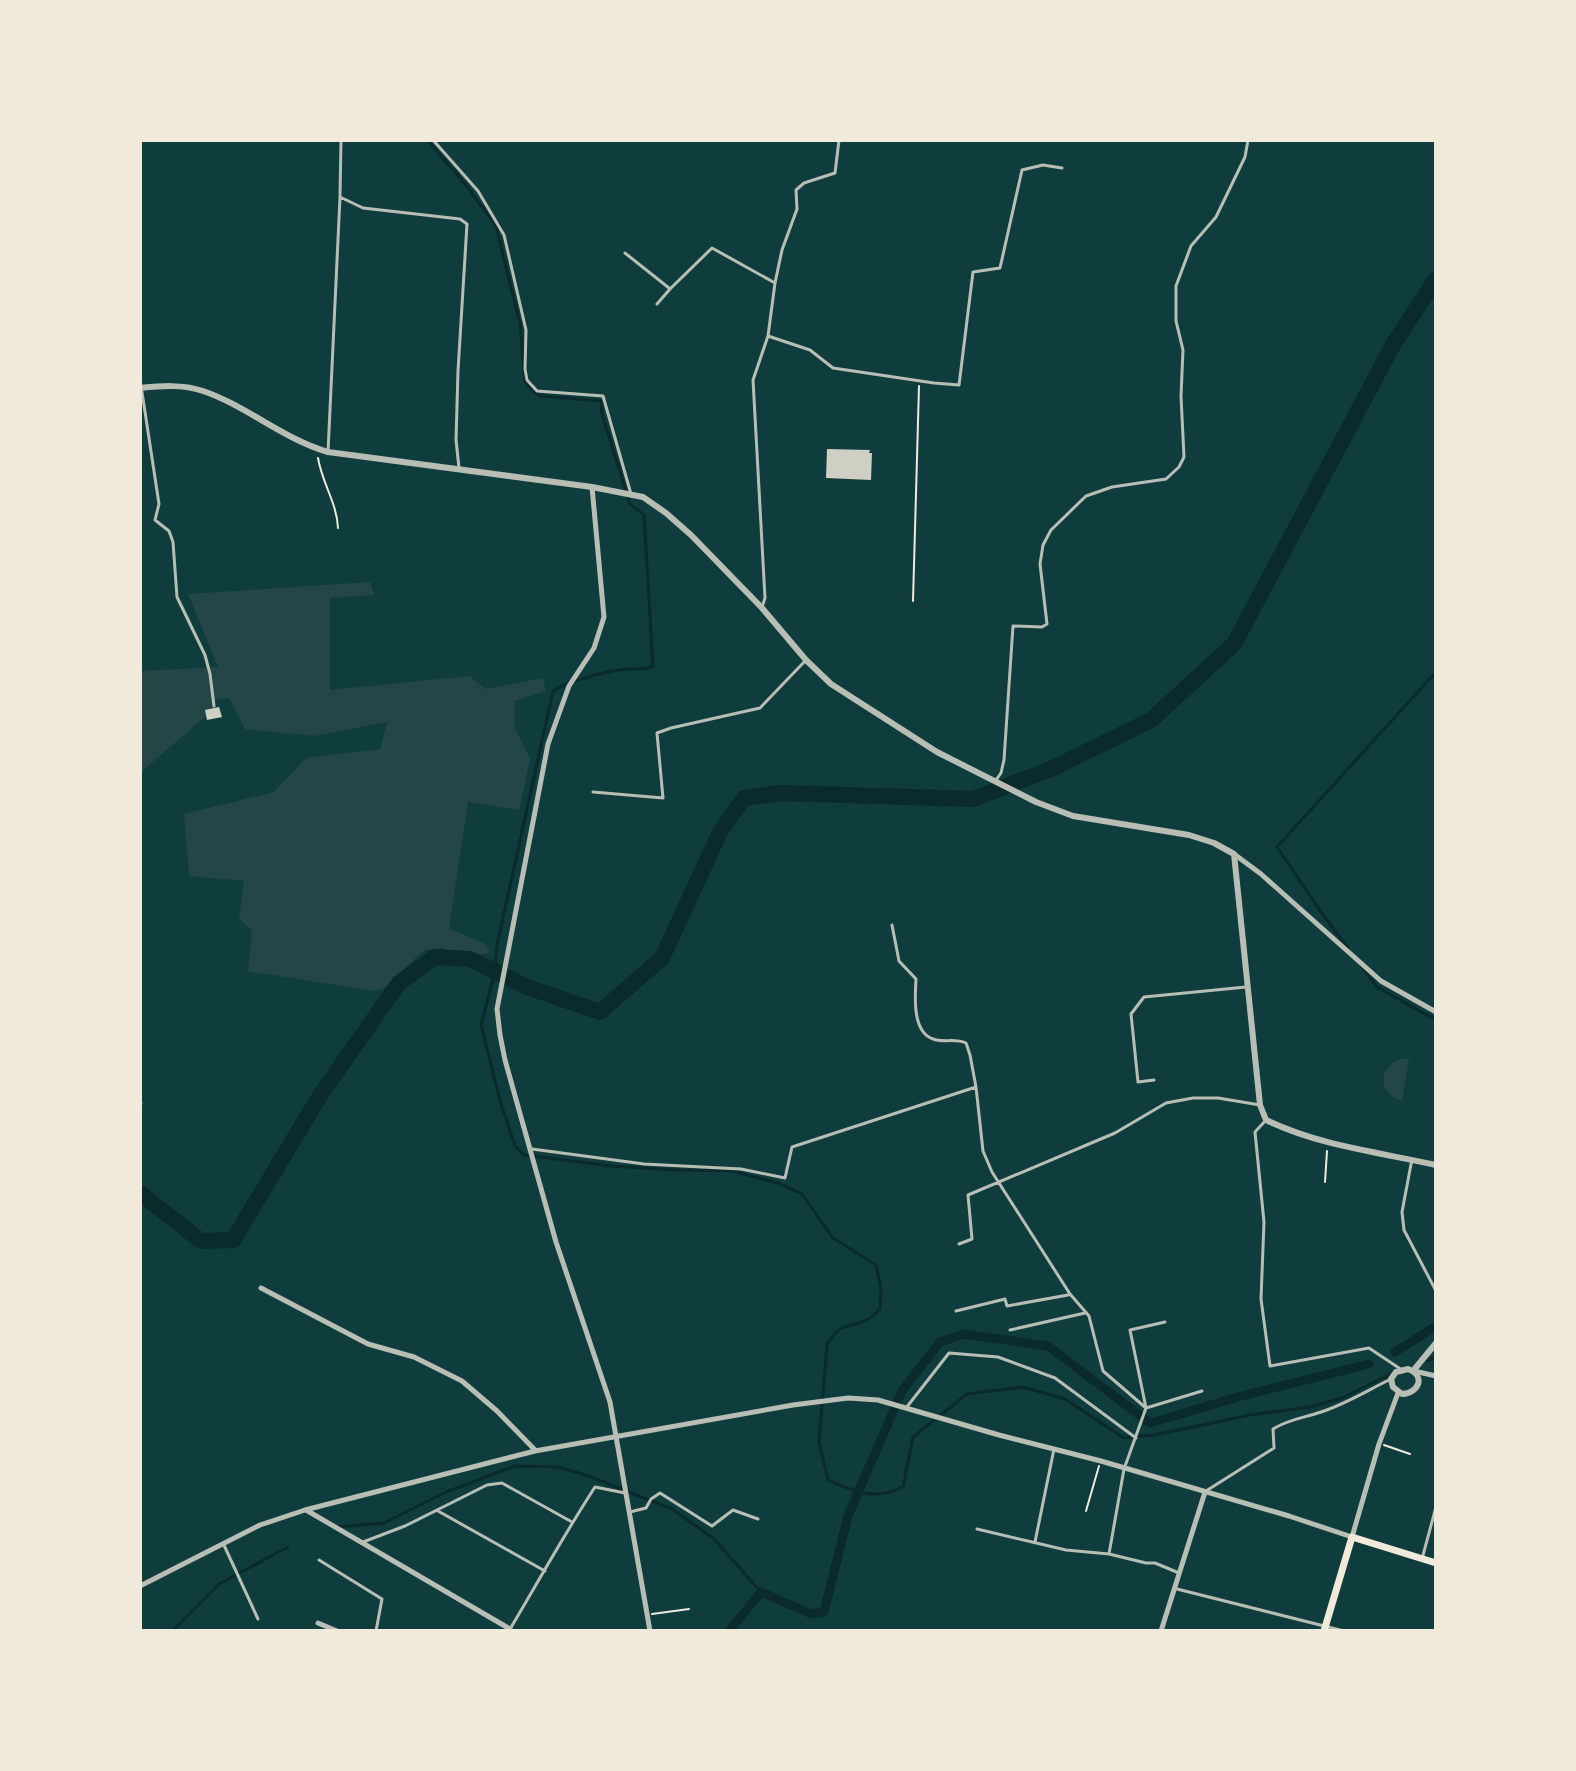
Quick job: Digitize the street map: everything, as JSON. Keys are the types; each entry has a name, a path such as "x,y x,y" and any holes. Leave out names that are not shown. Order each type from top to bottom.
{"main road":[{"path":"1325,1628 1352,1537 1436,1563"}],"street":[{"path":"141,385 202,391 328,452 592,487 643,497 691,535 762,608 806,660 844,693 937,752 1026,798 1073,816 1189,835 1214,843 1261,874 1381,981 1436,1012"},
{"path":"592,487 604,617 594,648 569,686 548,744 497,1009 500,1035 529,1149 556,1242 610,1402 650,1631"},
{"path":"1234,854 1260,1105 1266,1120 1292,1133 1328,1144 1436,1165"},
{"path":"261,1288 368,1344 414,1357 462,1381 497,1411 535,1451"},
{"path":"1413,1371 1436,1343"},
{"path":"1413,1371 1417,1376 1417,1388 1407,1394 1398,1393 1391,1379 1396,1372 1413,1371 1436,1376"},
{"path":"140,1586 260,1525 305,1510 535,1451 832,1399 878,1400 1101,1461 1352,1537 1379,1444 1398,1393"},
{"path":"1163,1631 1205,1492"},
{"path":"305,1510 509,1630"},
{"path":"318,1623 337,1631"}],"lane":[{"path":"328,452 341,140"},
{"path":"433,140 478,191 504,235 526,330 527,380 537,391 603,396 631,494"},
{"path":"762,608 765,598 753,380 768,336 782,250 797,209 796,190 804,183 835,173 839,140"},
{"path":"995,782 1004,760 1013,626 1042,627 1047,624 1040,564 1043,545 1051,530 1086,496 1112,487 1166,479 1179,467 1184,457 1181,396 1183,350 1176,321 1176,286 1191,246 1216,217 1245,157 1248,140"},
{"path":"768,336 810,350 833,368 959,385 973,272 1000,268 1022,170 1043,165 1062,168"},
{"path":"340,197 363,208 460,219 467,224 457,398 459,471"},
{"path":"657,304 712,248 775,283"},
{"path":"625,253 670,289"},
{"path":"141,385 159,504 155,520 169,531 173,542 177,597 205,655 214,706"},
{"path":"593,792 663,798 657,733 760,708 806,660"},
{"path":"892,925 899,961 916,979 915,1014 924,1033 930,1039 966,1043 976,1087 983,1151 998,1183 1070,1294 1089,1316 1103,1371 1146,1408"},
{"path":"1154,1080 1138,1082 1131,1014 1144,997 1247,987"},
{"path":"529,1149 644,1164 741,1169 785,1178 792,1147 976,1087"},
{"path":"959,1244 972,1239 968,1195 1115,1133 1166,1103 1218,1098 1260,1105"},
{"path":"1266,1120 1255,1132 1264,1222 1261,1299 1270,1366 1369,1348 1402,1370"},
{"path":"1412,1159 1402,1212 1404,1230 1436,1291"},
{"path":"956,1311 1005,1299 1007,1306 1070,1294"},
{"path":"1010,1330 1086,1313"},
{"path":"1109,1554 1124,1469 1146,1408 1130,1330 1165,1322"},
{"path":"906,1408 949,1353 998,1357 1055,1378 1136,1438"},
{"path":"1205,1492 1274,1448 1273,1429 1286,1421 1344,1403 1391,1379"},
{"path":"1146,1408 1202,1391"},
{"path":"1035,1542 1054,1449"},
{"path":"361,1543 438,1511 487,1485 502,1483 572,1522"},
{"path":"509,1630 595,1487 626,1493"},
{"path":"630,1512 646,1508 651,1499 660,1493 712,1526 733,1510 758,1519"},
{"path":"1422,1559 1436,1507"},
{"path":"438,1511 545,1571"},
{"path":"977,1529 1066,1550 1155,1563 1179,1573"},
{"path":"223,1543 258,1619"},
{"path":"319,1560 382,1599 376,1631"},
{"path":"1175,1589 1344,1631"}],"path":[{"path":"913,601 919,380"},
{"path":"317,449 320,472 338,514 338,528"},
{"path":"1325,1182 1328,1144"},
{"path":"1379,1444 1410,1454"},
{"path":"1086,1511 1101,1461"},
{"path":"647,1615 689,1609"}],"shaded area":[{"path":"370,582 374,595 330,598 330,690 470,676 485,689 543,678 546,691 515,701 514,726 530,759 519,810 468,802 449,928 483,943 491,952 454,961 443,948 424,950 384,988 373,991 248,971 252,931 239,918 244,881 189,876 184,814 274,792 306,758 380,749 387,722 314,736 245,729 229,698 214,700 213,710 140,773 140,671 218,667 188,594"},
{"path":"1400,1059 1409,1059 1402,1101 1388,1092 1383,1081 1387,1069"}],"building":[{"path":"827,449 870,450 871,480 826,478"},
{"path":"219,707 222,717 207,720 205,710"}],"waterway":[{"path":"427,140 496,226 520,324 525,382 540,396 601,401 602,414 630,504 644,515 653,666 600,674 553,691 497,945 495,972 481,1025 515,1146 524,1155 612,1166 732,1171 778,1183 802,1194 833,1238 876,1265 881,1289 880,1309 863,1322 841,1329 827,1345 819,1442 828,1480 856,1491 883,1494 903,1487 913,1437 967,1394 1023,1387 1065,1399 1124,1438 1310,1407 1342,1398 1391,1374"},
{"path":"140,1193 201,1241 233,1240 321,1094 399,983 435,957 470,959 527,987 600,1012 662,958 720,832 744,798 781,793 973,799 1051,769 1151,720 1234,644 1394,343 1436,279"},
{"path":"1348,948 1277,847 1434,674"},
{"path":"1362,967 1377,987 1436,1020"},
{"path":"1395,1352 1436,1326"},
{"path":"729,1631 761,1592 811,1614 824,1612 848,1516 902,1391 940,1342 963,1334 1048,1346 1150,1423 1369,1364"},
{"path":"1424,1361 1436,1358"},
{"path":"336,1527 384,1523 446,1492 515,1466 558,1467 672,1509 713,1538 761,1592"},
{"path":"172,1631 219,1584 288,1547"}]}
